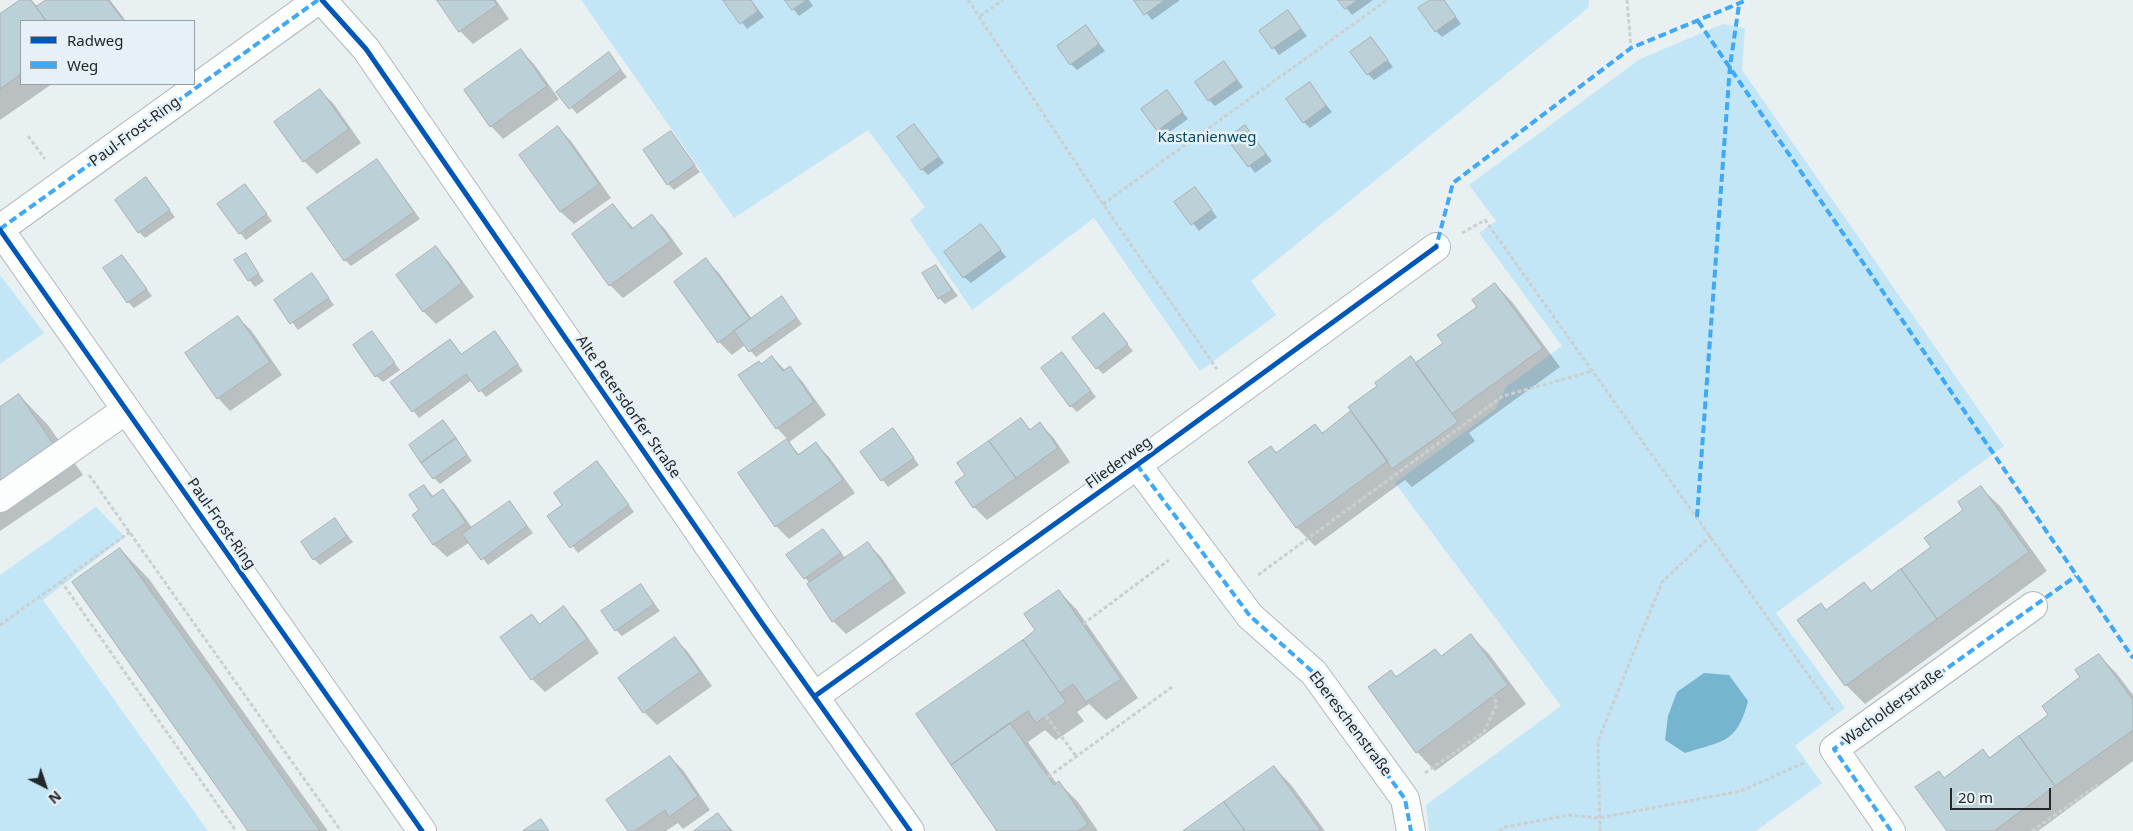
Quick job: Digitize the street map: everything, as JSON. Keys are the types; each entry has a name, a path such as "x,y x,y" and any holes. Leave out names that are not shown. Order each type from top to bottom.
{"street":[{"name":"Paul-Frost-Ring","path":"318,0 0,229 422,831"},
{"name":"Alte Petersdorfer Straße","path":"322,0 372,57 814,696 910,831"},
{"name":"Fliederweg","path":"814,696 1137,465 1436,247"},
{"path":"0,498 126,410"},
{"name":"Ebereschenstraße","path":"1137,465 1250,616 1314,673 1405,799 1411,831"},
{"name":"Wacholderstraße","path":"1891,831 1843,742 2033,606"}],"path":[{"path":"968,0 1103,204 1234,394"},
{"path":"980,16 1003,0"},
{"path":"1103,204 1387,0"},
{"path":"1627,0 1631,48"},
{"path":"1436,247 1485,220 1711,536 1843,742 1741,791 1600,818 1568,815 1504,827 1498,831"},
{"path":"1233,593 1503,396 1593,372"},
{"path":"70,449 341,831"},
{"path":"0,625 130,532"},
{"path":"1600,831 1598,741 1662,582 1711,536"},
{"path":"1083,624 1194,542"},
{"path":"60,581 236,831"},
{"path":"1048,776 1172,688"},
{"path":"1400,791 1484,732 1497,704 1493,696"},
{"path":"1046,716 1076,756"},
{"path":"2032,831 2098,785"}],"green space":[{"name":"Kastanienweg","path":"581,0 1589,0 1588,8 1251,281 1276,315 1200,371 1094,218 972,310 910,220 925,207 868,130 734,218"},
{"path":"1723,24 1745,28 1742,70 2004,446 1776,613 1845,708 1795,746 1822,783 1756,831 1429,831 1426,805 1561,706 1395,483 1496,409 1506,387 1562,346 1479,233 1496,221 1469,185 1640,59"},
{"path":"0,275 44,333 0,364"},
{"path":"96,507 125,537 43,600 208,831 0,831 0,575"}],"water":[{"path":"1704,673 1729,675 1748,701 1739,726 1726,739 1685,753 1665,740 1668,716 1677,692"}],"building":[{"path":"20,0 31,0 45,20 20,20 20,75 0,89 0,14"},
{"path":"46,0 108,0 123,20 45,20 36,7"},
{"path":"437,0 494,0 497,5 459,32"},
{"path":"723,0 751,0 758,11 740,24"},
{"path":"785,0 807,0 792,10"},
{"path":"1134,0 1165,0 1144,15"},
{"path":"1338,0 1358,0 1345,9"},
{"path":"1430,0 1444,0 1456,17 1435,32 1418,8"},
{"path":"1288,10 1301,29 1272,49 1259,31"},
{"path":"1086,25 1099,44 1070,65 1057,46"},
{"path":"1371,37 1388,60 1367,75 1350,52"},
{"path":"521,49 547,86 490,127 464,90"},
{"path":"609,52 621,70 569,109 556,92"},
{"path":"1224,61 1237,80 1208,101 1195,82"},
{"path":"1310,82 1326,106 1303,123 1286,99"},
{"path":"320,89 349,129 303,162 274,122"},
{"path":"1167,90 1183,112 1157,131 1141,109"},
{"path":"914,124 939,157 921,170 897,137"},
{"path":"1245,125 1266,154 1248,167 1227,139"},
{"path":"558,126 599,184 560,212 519,155"},
{"path":"671,131 695,165 667,185 643,150"},
{"path":"377,159 414,212 344,261 307,208"},
{"path":"146,177 170,210 138,233 115,200"},
{"path":"245,184 267,214 239,234 217,204"},
{"path":"1195,187 1212,210 1191,225 1174,202"},
{"path":"613,204 632,229 652,214 671,241 609,286 572,234"},
{"path":"981,224 1001,250 963,278 944,252"},
{"path":"436,246 462,283 423,312 396,275"},
{"path":"246,253 259,274 248,281 234,260"},
{"path":"122,255 147,289 127,303 103,268"},
{"path":"706,258 750,319 718,343 674,282"},
{"path":"936,265 952,290 938,299 922,273"},
{"path":"312,273 329,298 290,324 274,300"},
{"path":"1495,283 1543,348 1452,414 1415,363 1443,343 1437,335 1477,307 1472,300"},
{"path":"782,296 797,318 749,352 734,331"},
{"path":"1104,313 1128,344 1096,369 1072,338"},
{"path":"238,316 270,362 217,399 185,353"},
{"path":"372,331 395,363 375,377 353,345"},
{"path":"495,331 518,364 479,392 466,374 412,412 390,382 450,339 461,354"},
{"path":"1062,352 1091,391 1070,407 1041,368"},
{"path":"772,356 783,371 790,366 814,402 776,429 738,375 759,361 761,364"},
{"path":"1411,356 1458,422 1392,469 1348,407 1377,386 1375,383"},
{"path":"19,394 54,445 0,482 0,407"},
{"path":"1351,411 1388,461 1296,528 1248,462 1271,446 1276,453 1315,424 1322,433"},
{"path":"1021,418 1030,430 1040,422 1058,448 1016,478 989,441"},
{"path":"443,420 456,438 421,463 409,445"},
{"path":"893,428 914,458 881,481 860,452"},
{"path":"456,438 467,455 433,479 421,463"},
{"path":"787,439 798,455 816,442 843,480 775,527 738,473"},
{"path":"989,441 1016,478 973,508 955,482 965,475 957,463"},
{"path":"597,461 629,505 570,548 547,516 562,505 554,493"},
{"path":"424,485 432,497 443,489 466,523 433,545 412,515 419,510 409,495"},
{"path":"1981,486 2029,552 1937,619 1901,569 1931,547 1924,538 1963,510 1958,502"},
{"path":"510,501 527,526 481,560 462,534"},
{"path":"335,518 347,536 313,560 301,542"},
{"path":"823,529 841,553 804,579 786,555"},
{"path":"868,542 894,579 832,622 807,584"},
{"path":"120,548 320,831 248,831 72,582"},
{"path":"1901,569 1937,619 1845,686 1797,620 1821,603 1826,610 1864,582 1871,591"},
{"path":"641,584 654,604 615,631 601,611"},
{"path":"1059,590 1121,679 1086,702 1073,684 1060,693 1023,640 1035,630 1024,614"},
{"path":"564,606 587,639 531,680 500,637 532,614 539,624"},
{"path":"1471,634 1508,685 1416,753 1368,687 1391,670 1396,677 1435,649 1441,656"},
{"path":"675,637 700,672 643,713 618,678"},
{"path":"1023,640 1066,702 1036,723 1028,711 951,765 916,714"},
{"path":"2099,654 2133,700 2133,730 2055,786 2019,736 2048,715 2042,706 2080,677 2075,670"},
{"path":"1010,723 1054,785 1059,781 1088,824 1078,831 997,831 951,765"},
{"path":"2019,736 2055,786 1994,831 1947,831 1915,787 1939,771 1944,778 1983,749 1989,758"},
{"path":"670,756 698,796 669,817 665,810 635,831 628,831 606,800"},
{"path":"1274,766 1321,831 1245,831 1224,802"},
{"path":"1224,802 1245,831 1183,831"},
{"path":"718,813 731,831 694,831"},
{"path":"541,819 549,831 523,831"}],"marked path":[{"path":"0,229 318,0"},
{"path":"1432,249 1436,247 1453,183 1631,48 1747,0"},
{"path":"1697,517 1730,66 1739,5"},
{"path":"1698,21 2133,658"},
{"path":"1137,465 1250,616 1314,673 1405,799 1411,831"},
{"path":"1891,831 1834,749 2076,576"}],"cycle path":[{"path":"322,0 366,49 764,626 910,831"},
{"path":"0,230 422,831"},
{"path":"815,696 1436,247"}]}
